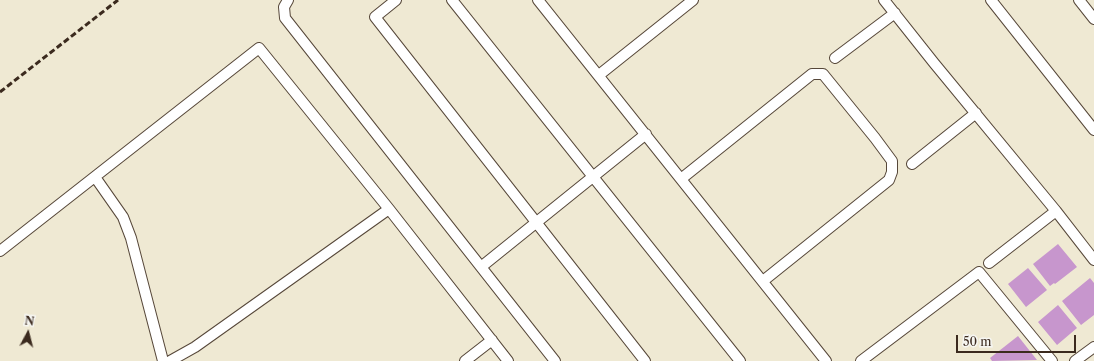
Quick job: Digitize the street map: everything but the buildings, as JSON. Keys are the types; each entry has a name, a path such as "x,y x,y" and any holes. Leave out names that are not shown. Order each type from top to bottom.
{"lane":[{"path":"288,0 284,7 285,18 555,361"},
{"path":"396,0 375,17 646,361"},
{"path":"452,0 740,361"},
{"path":"538,0 826,361"},
{"path":"599,76 693,0"},
{"path":"884,0 1056,211 1094,260"},
{"path":"991,0 1094,130"},
{"path":"1079,0 1094,19"},
{"path":"835,58 895,13"},
{"path":"0,251 259,48 389,209 508,361"},
{"path":"681,179 812,74 823,74 875,138 892,161 892,172 889,180 763,281"},
{"path":"912,164 976,114"},
{"path":"481,267 646,134"},
{"path":"95,177 123,217 131,238 163,361"},
{"path":"170,361 195,347 389,209"},
{"path":"989,264 1056,211"},
{"path":"861,361 980,272 1052,361"},
{"path":"465,361 492,340"},
{"path":"1075,361 1094,346"}],"railway":[{"path":"0,92 118,0"}]}
